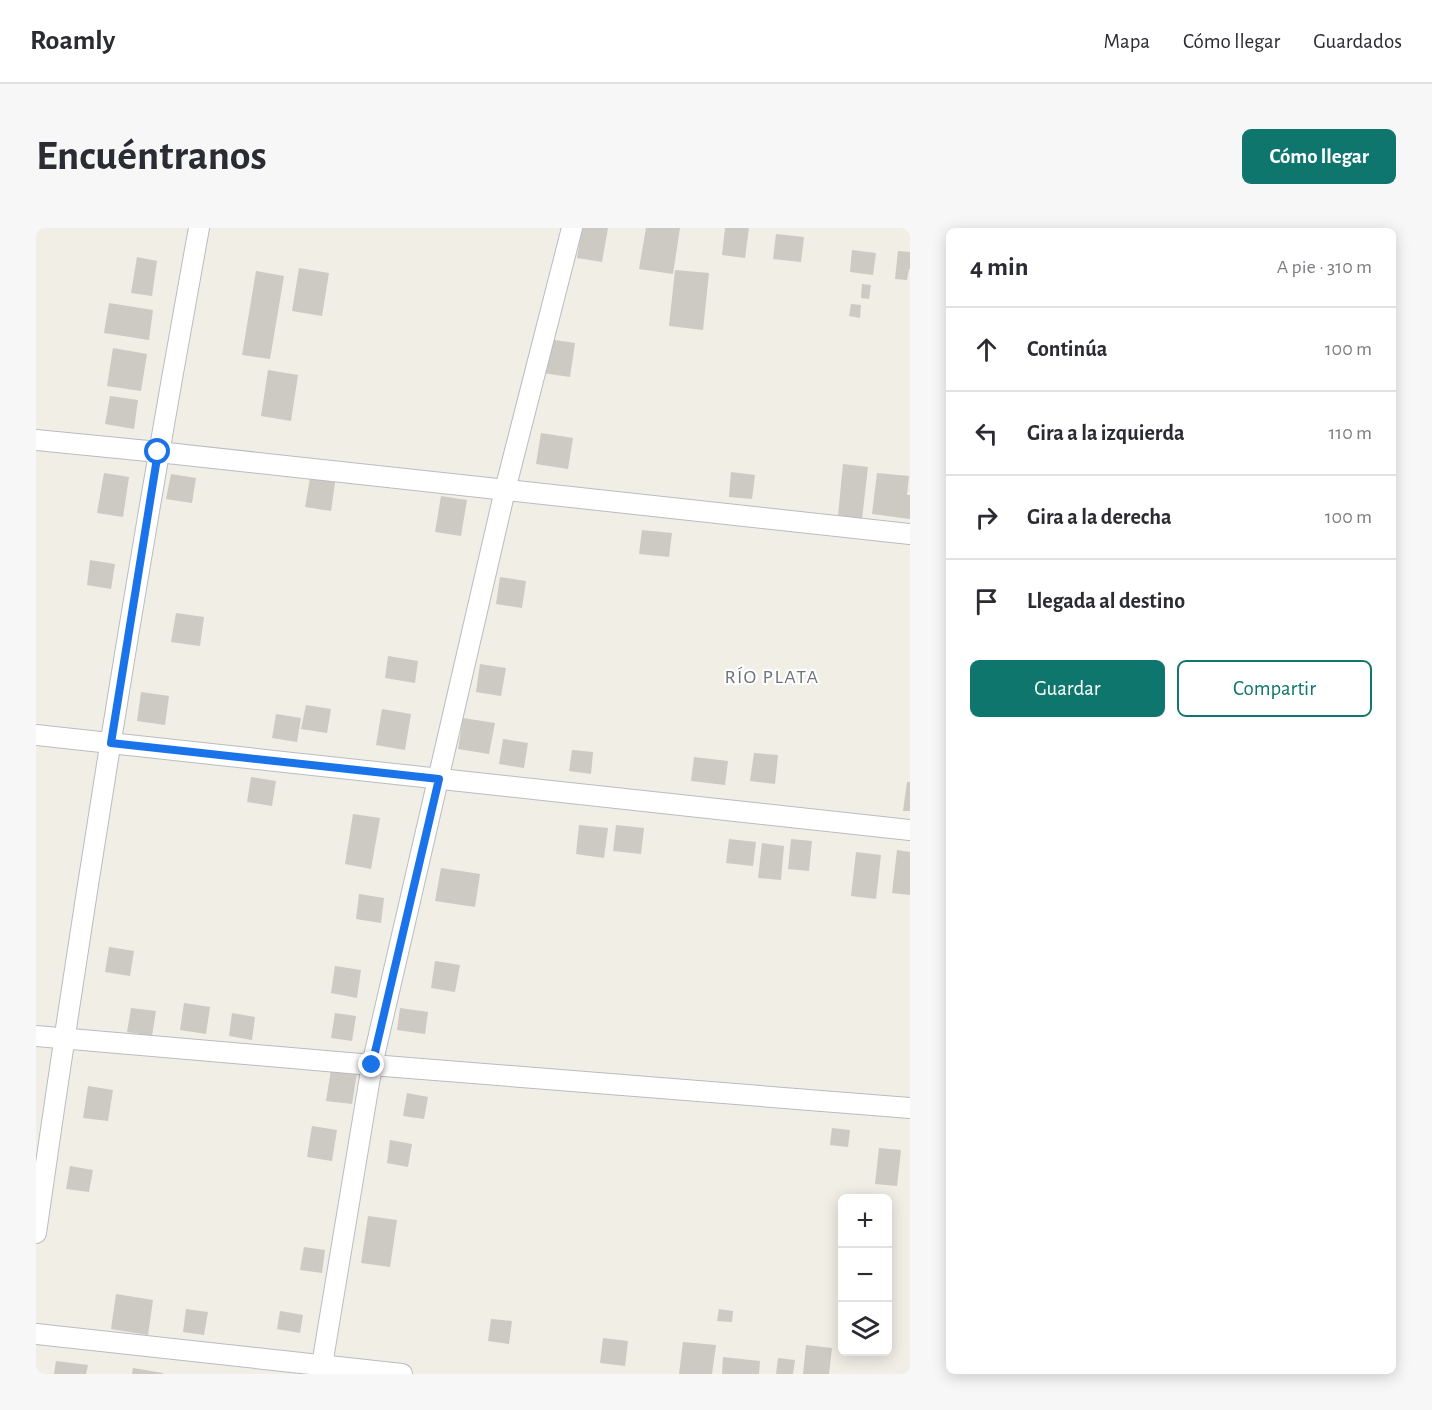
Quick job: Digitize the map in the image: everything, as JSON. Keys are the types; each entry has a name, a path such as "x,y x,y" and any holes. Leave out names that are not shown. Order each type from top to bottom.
{"street":[{"path":"36,1233 64,1038 158,452 199,228"},
{"path":"322,1365 372,1065 505,489 572,228"},
{"path":"36,440 910,534"},
{"path":"36,735 910,830"},
{"path":"36,1036 910,1108"},
{"path":"36,1334 402,1374"}],"building":[{"path":"582,228 608,228 602,262 577,258"},
{"path":"646,228 680,228 673,274 639,269"},
{"path":"725,228 749,228 745,258 722,255"},
{"path":"776,234 804,237 801,262 773,259"},
{"path":"852,250 876,253 873,275 850,272"},
{"path":"898,251 910,252 910,269 907,280 895,279"},
{"path":"137,257 157,261 152,296 131,293"},
{"path":"299,268 329,273 322,316 292,311"},
{"path":"675,270 709,273 703,330 669,326"},
{"path":"256,271 284,276 270,359 242,355"},
{"path":"862,284 871,285 869,299 861,298"},
{"path":"109,303 153,310 149,340 104,333"},
{"path":"851,304 861,305 860,318 849,316"},
{"path":"548,339 575,343 570,377 543,373"},
{"path":"113,348 147,354 141,391 107,386"},
{"path":"268,370 298,375 291,421 261,416"},
{"path":"110,396 138,400 134,429 105,424"},
{"path":"541,433 573,438 568,469 536,464"},
{"path":"843,464 868,467 862,519 838,516"},
{"path":"311,472 336,476 331,511 305,507"},
{"path":"731,472 755,475 752,499 729,497"},
{"path":"104,473 129,477 123,517 97,513"},
{"path":"877,473 909,476 907,495 910,495 910,519 872,514"},
{"path":"171,474 196,478 192,503 166,499"},
{"path":"441,496 467,500 461,536 435,532"},
{"path":"642,530 672,533 669,557 639,554"},
{"path":"90,560 115,564 111,589 87,585"},
{"path":"500,577 526,581 522,608 496,604"},
{"path":"176,613 204,617 200,646 171,642"},
{"path":"388,656 418,661 415,683 385,678"},
{"path":"480,664 506,668 501,696 476,692"},
{"path":"141,692 169,696 165,725 137,721"},
{"path":"306,705 331,709 327,733 301,729"},
{"path":"382,709 411,714 405,750 376,745"},
{"path":"276,714 301,718 297,742 272,738"},
{"path":"463,718 495,723 489,754 458,749"},
{"path":"503,739 528,743 524,768 499,764"},
{"path":"572,750 593,752 591,774 569,771"},
{"path":"754,753 778,755 775,784 750,781"},
{"path":"694,757 728,761 725,785 691,781"},
{"path":"251,777 276,781 272,806 247,802"},
{"path":"907,782 910,782 910,811 903,811"},
{"path":"353,814 380,818 371,869 345,864"},
{"path":"579,825 608,828 604,858 576,854"},
{"path":"616,825 644,828 641,854 613,851"},
{"path":"729,839 756,842 753,866 726,863"},
{"path":"791,839 812,841 809,871 788,869"},
{"path":"762,843 784,846 781,880 758,878"},
{"path":"897,850 910,852 910,895 892,893"},
{"path":"856,852 881,855 876,899 851,896"},
{"path":"441,868 480,874 475,907 435,901"},
{"path":"359,894 384,898 381,923 356,919"},
{"path":"109,947 134,951 130,976 105,972"},
{"path":"435,961 460,965 455,992 431,988"},
{"path":"335,966 361,970 357,998 331,993"},
{"path":"184,1003 210,1007 206,1034 180,1030"},
{"path":"131,1008 156,1011 152,1036 127,1032"},
{"path":"400,1008 428,1012 425,1034 397,1030"},
{"path":"232,1013 255,1017 252,1040 229,1036"},
{"path":"335,1013 356,1016 352,1041 331,1038"},
{"path":"331,1069 357,1073 352,1104 326,1101"},
{"path":"88,1086 113,1090 108,1121 83,1118"},
{"path":"407,1093 428,1097 424,1119 403,1116"},
{"path":"312,1126 337,1130 332,1161 307,1157"},
{"path":"832,1128 850,1130 848,1147 830,1145"},
{"path":"390,1140 412,1144 408,1167 387,1163"},
{"path":"879,1148 901,1150 897,1186 875,1184"},
{"path":"70,1166 93,1170 89,1192 66,1189"},
{"path":"368,1216 397,1220 390,1267 361,1263"},
{"path":"304,1247 325,1250 322,1273 300,1270"},
{"path":"116,1294 153,1300 148,1335 111,1329"},
{"path":"186,1309 208,1312 204,1335 183,1332"},
{"path":"719,1309 733,1311 732,1322 717,1321"},
{"path":"280,1311 303,1315 300,1333 277,1329"},
{"path":"491,1319 512,1321 509,1344 488,1341"},
{"path":"603,1338 628,1341 625,1366 600,1363"},
{"path":"683,1342 716,1345 712,1374 679,1374"},
{"path":"806,1345 832,1348 829,1374 803,1374"},
{"path":"723,1357 760,1361 759,1374 722,1374"},
{"path":"778,1358 795,1360 793,1374 776,1374"},
{"path":"56,1361 88,1365 86,1374 54,1374"},
{"path":"133,1368 163,1373 163,1374 132,1374"}],"district":[{"name":"RÍO PLATA","path":"772,676"}],"route":[{"path":"158,452 111,743 439,779 372,1065"}]}
